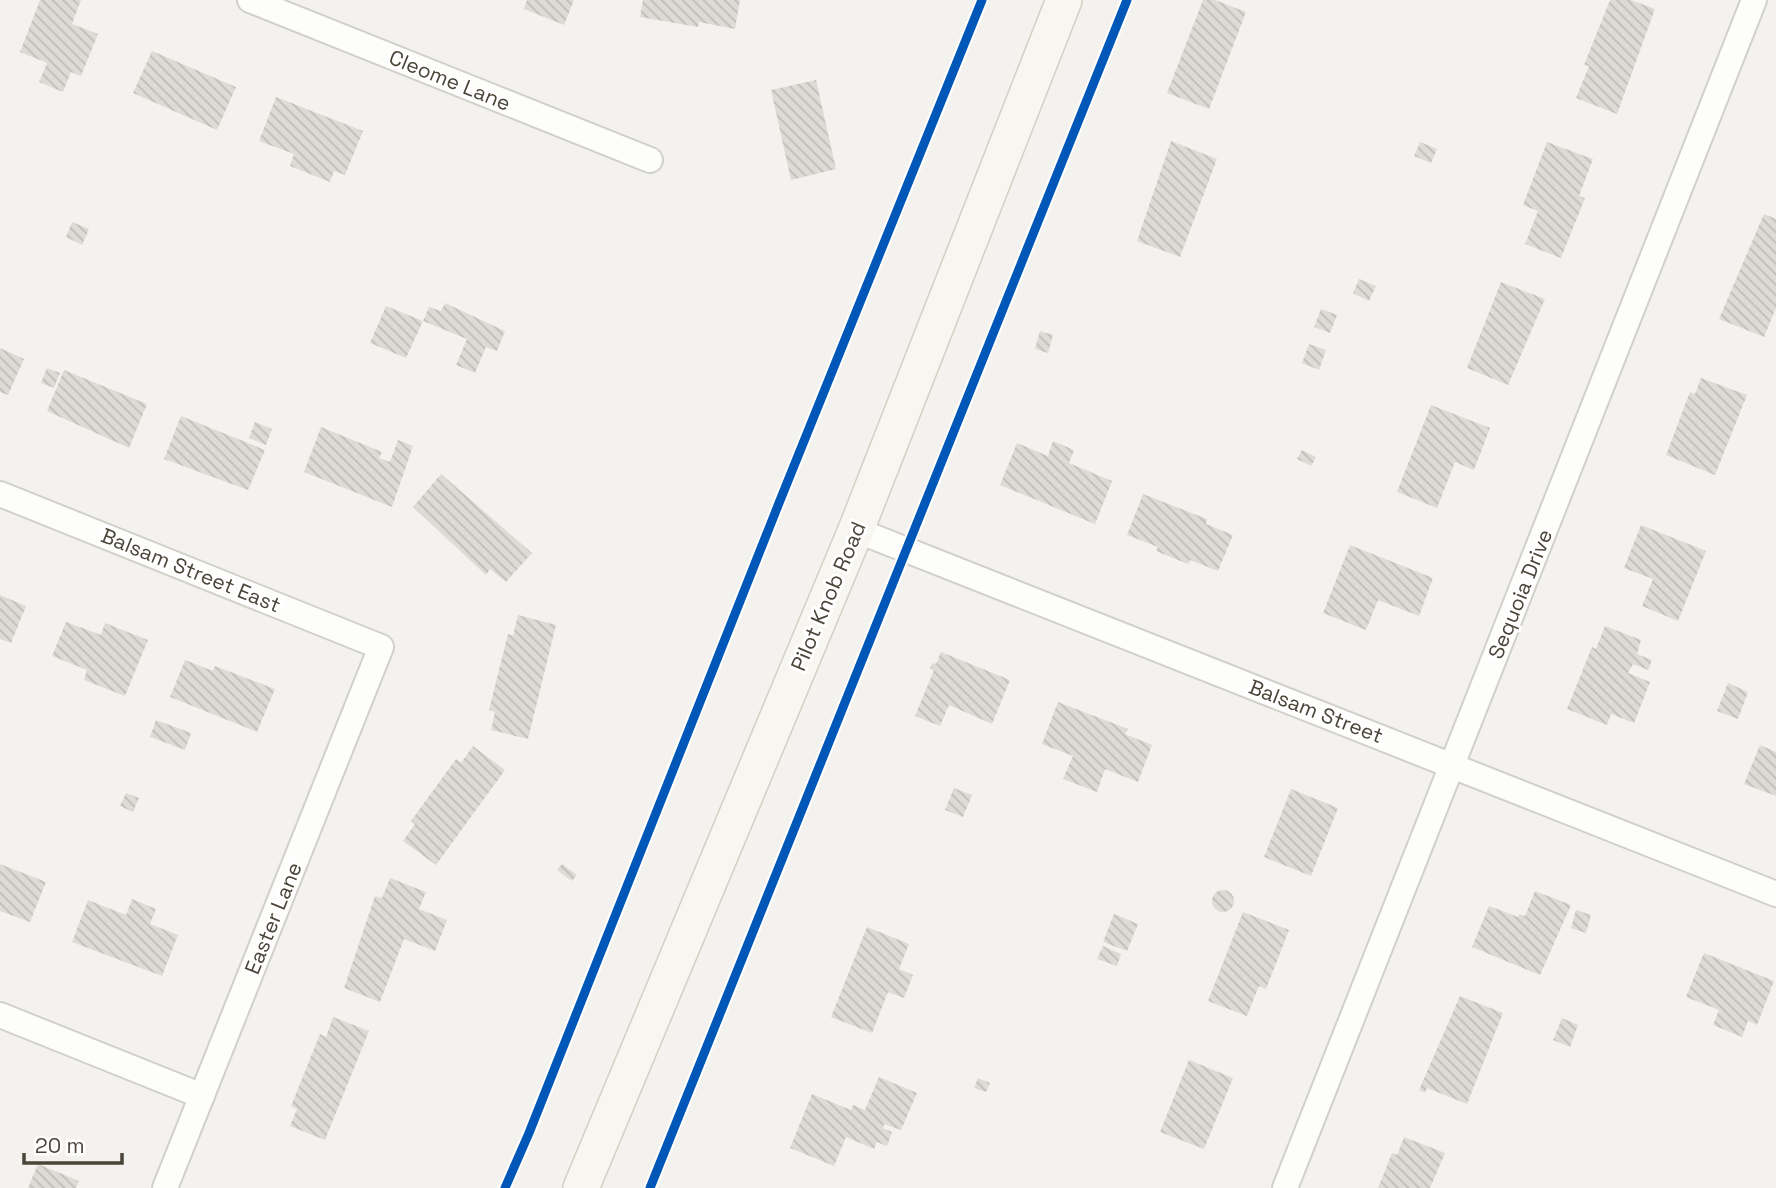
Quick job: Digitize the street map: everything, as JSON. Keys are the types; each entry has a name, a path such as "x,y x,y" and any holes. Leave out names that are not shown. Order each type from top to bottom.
{"main road":[{"name":"Pilot Knob Road","path":"581,1188 856,530 1064,0"}],"street":[{"name":"Cleome Lane","path":"250,0 649,160"},
{"name":"Sequoia Drive","path":"1285,1188 1754,0"},
{"name":"Balsam Street East","path":"0,494 381,647"},
{"name":"Balsam Street","path":"856,530 1776,894"},
{"name":"Easter Lane","path":"165,1188 381,647"},
{"path":"0,1015 202,1096"}],"building":[{"path":"40,0 81,0 72,24 98,34 81,76 71,72 63,92 39,82 47,63 20,52"},
{"path":"527,0 574,0 564,25 524,9"},
{"path":"643,0 740,0 735,29 699,22 698,27 640,17"},
{"path":"1203,0 1215,0 1246,12 1209,109 1167,93"},
{"path":"1610,0 1631,0 1655,9 1617,114 1576,98 1589,66 1584,65"},
{"path":"152,51 236,87 217,130 133,93"},
{"path":"816,80 836,169 791,180 771,90"},
{"path":"276,97 363,131 345,175 334,171 330,182 290,166 294,154 259,141"},
{"path":"1171,141 1217,159 1180,257 1137,241"},
{"path":"1420,142 1437,149 1431,163 1414,156"},
{"path":"1547,142 1593,159 1579,196 1585,198 1561,258 1525,244 1538,211 1523,205"},
{"path":"1764,214 1776,219 1776,308 1764,337 1719,319"},
{"path":"72,222 89,229 82,245 66,237"},
{"path":"1359,279 1376,286 1369,301 1353,293"},
{"path":"1501,282 1545,299 1508,385 1467,368"},
{"path":"445,303 505,331 497,351 486,347 475,373 456,365 467,339 423,321 429,307 441,311"},
{"path":"386,306 423,321 406,358 370,343"},
{"path":"1321,309 1337,315 1330,333 1314,327"},
{"path":"1040,331 1053,335 1048,353 1035,349"},
{"path":"1309,344 1326,350 1319,370 1302,363"},
{"path":"0,348 24,359 8,395 0,392"},
{"path":"47,368 60,373 54,388 41,383"},
{"path":"64,370 147,404 129,448 47,411"},
{"path":"1701,378 1747,395 1715,475 1666,455 1690,392 1695,394"},
{"path":"1431,405 1490,428 1474,470 1455,462 1437,508 1397,492"},
{"path":"181,416 265,450 248,490 164,459"},
{"path":"255,422 272,429 266,445 249,438"},
{"path":"321,427 382,452 379,458 390,462 398,440 413,446 392,507 304,472"},
{"path":"1053,441 1074,450 1069,463 1112,481 1095,524 1000,485 1017,443 1048,456"},
{"path":"1302,450 1316,457 1311,466 1297,459"},
{"path":"441,474 532,553 506,582 490,569 486,575 413,507"},
{"path":"1143,494 1207,519 1206,524 1233,535 1218,571 1190,560 1188,564 1156,551 1158,547 1127,535"},
{"path":"1641,525 1706,551 1678,621 1642,606 1653,579 1624,568"},
{"path":"1350,545 1433,578 1419,616 1378,600 1366,630 1323,613"},
{"path":"0,595 26,606 11,643 0,639"},
{"path":"518,615 556,625 528,739 491,730 495,712 489,710 508,634 513,636"},
{"path":"66,622 101,635 105,623 148,640 125,696 84,680 87,670 52,656"},
{"path":"1605,626 1641,640 1637,654 1652,660 1648,670 1633,664 1628,673 1650,682 1634,723 1611,714 1607,725 1567,709 1592,647 1596,649"},
{"path":"941,652 1010,680 992,724 949,705 940,726 915,716 934,670 930,668 932,663 936,664"},
{"path":"185,660 213,671 215,666 275,689 257,732 170,697"},
{"path":"1728,683 1748,692 1738,719 1717,711"},
{"path":"1058,702 1128,729 1125,734 1152,745 1138,782 1105,769 1097,792 1063,779 1073,756 1042,744"},
{"path":"156,720 191,733 185,750 150,737"},
{"path":"1760,745 1776,752 1776,796 1744,784"},
{"path":"473,746 505,770 436,865 403,841 415,824 411,821 456,759 461,763"},
{"path":"954,788 972,795 963,817 945,810"},
{"path":"1291,789 1338,808 1311,876 1264,857"},
{"path":"126,793 139,798 133,812 120,806"},
{"path":"0,864 46,882 30,922 0,911"},
{"path":"562,864 577,875 572,881 557,870"},
{"path":"390,878 426,892 419,909 447,920 435,951 404,939 380,1002 344,988 375,896 382,898"},
{"path":"1223,890 1231,893 1234,901 1231,909 1223,912 1215,909 1212,901 1215,893"},
{"path":"1535,891 1571,905 1540,975 1472,947 1489,906 1518,917 1519,914 1525,916"},
{"path":"132,899 156,909 150,924 178,935 162,976 72,942 88,900 126,915"},
{"path":"1576,910 1591,915 1586,933 1571,928"},
{"path":"1243,912 1289,930 1266,989 1259,986 1247,1016 1208,1001"},
{"path":"1114,914 1138,924 1127,951 1103,942"},
{"path":"867,927 909,944 899,969 913,975 904,998 888,992 872,1033 831,1017"},
{"path":"1103,946 1121,954 1117,966 1097,959"},
{"path":"1704,953 1774,981 1757,1025 1748,1021 1742,1037 1713,1025 1719,1010 1686,997"},
{"path":"1460,996 1503,1013 1467,1104 1427,1088 1425,1093 1419,1090"},
{"path":"333,1017 369,1031 325,1140 290,1126 297,1109 291,1106 320,1034 326,1037"},
{"path":"1562,1018 1578,1025 1570,1047 1553,1040"},
{"path":"1189,1060 1233,1078 1204,1149 1160,1132"},
{"path":"879,1077 917,1093 901,1130 884,1124 883,1128 892,1132 887,1146 877,1142 874,1149 846,1137 834,1166 790,1148 812,1094 851,1110 853,1105 865,1110"},
{"path":"978,1078 990,1083 986,1092 974,1088"},
{"path":"1404,1137 1445,1153 1430,1188 1378,1188 1392,1153 1397,1155"},
{"path":"38,1164 79,1181 76,1188 28,1188"}],"cycle path":[{"path":"505,1188 982,0"},
{"path":"650,1188 1127,0"}]}
